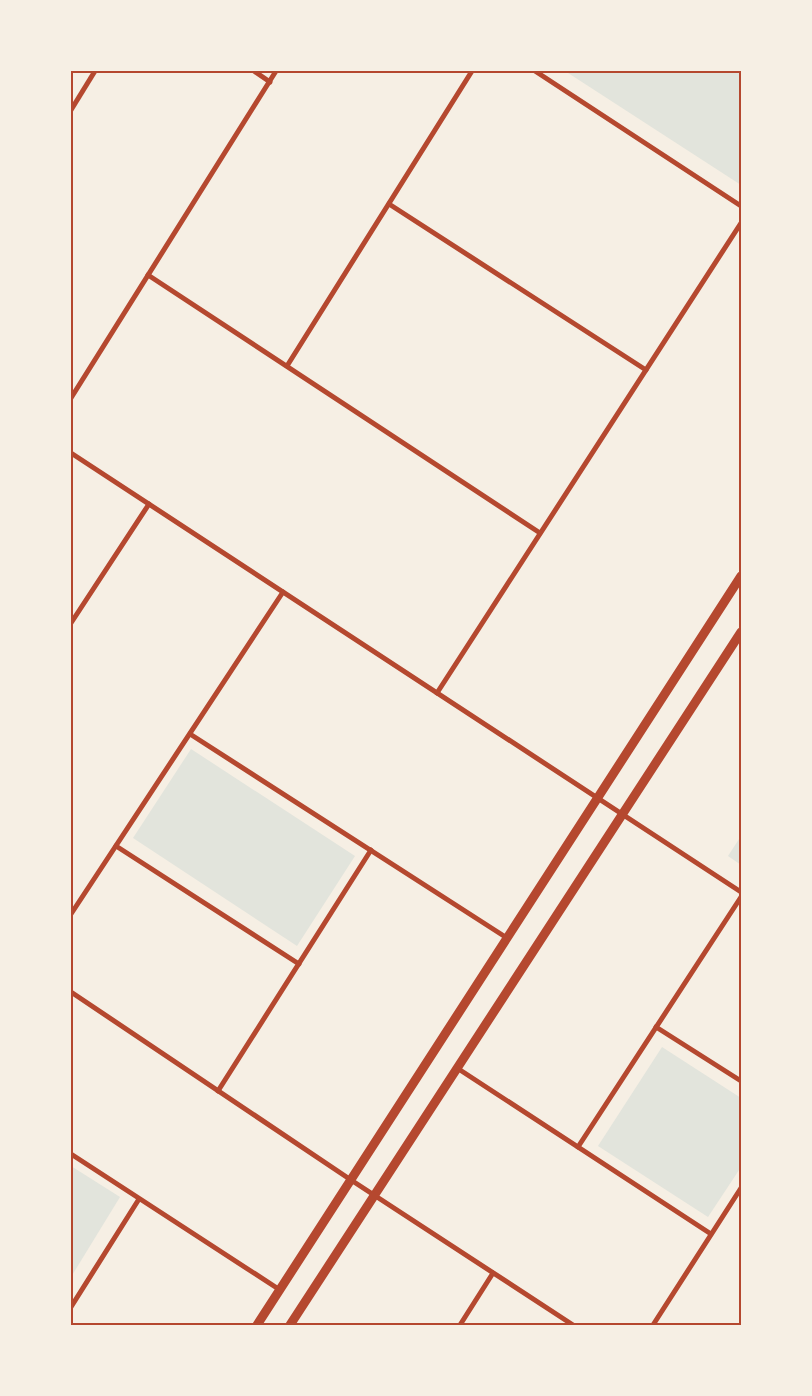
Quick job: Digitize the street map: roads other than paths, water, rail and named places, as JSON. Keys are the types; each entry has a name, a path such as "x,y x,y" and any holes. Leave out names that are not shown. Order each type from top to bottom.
{"street":[{"path":"71,110 95,71"},
{"path":"254,71 270,82"},
{"path":"71,398 276,71"},
{"path":"287,366 472,71"},
{"path":"535,71 741,206"},
{"path":"389,204 646,370"},
{"path":"437,693 741,223"},
{"path":"148,275 540,534"},
{"path":"71,453 741,892"},
{"path":"71,623 149,504"},
{"path":"257,1325 741,576"},
{"path":"71,914 283,592"},
{"path":"290,1325 741,632"},
{"path":"190,734 507,938"},
{"path":"116,846 299,964"},
{"path":"218,1091 371,850"},
{"path":"578,1147 741,897"},
{"path":"71,992 351,1180 573,1325"},
{"path":"656,1027 741,1081"},
{"path":"457,1068 711,1234"},
{"path":"71,1154 280,1290"},
{"path":"653,1325 741,1188"},
{"path":"71,1307 139,1198"},
{"path":"460,1325 493,1273"}]}
